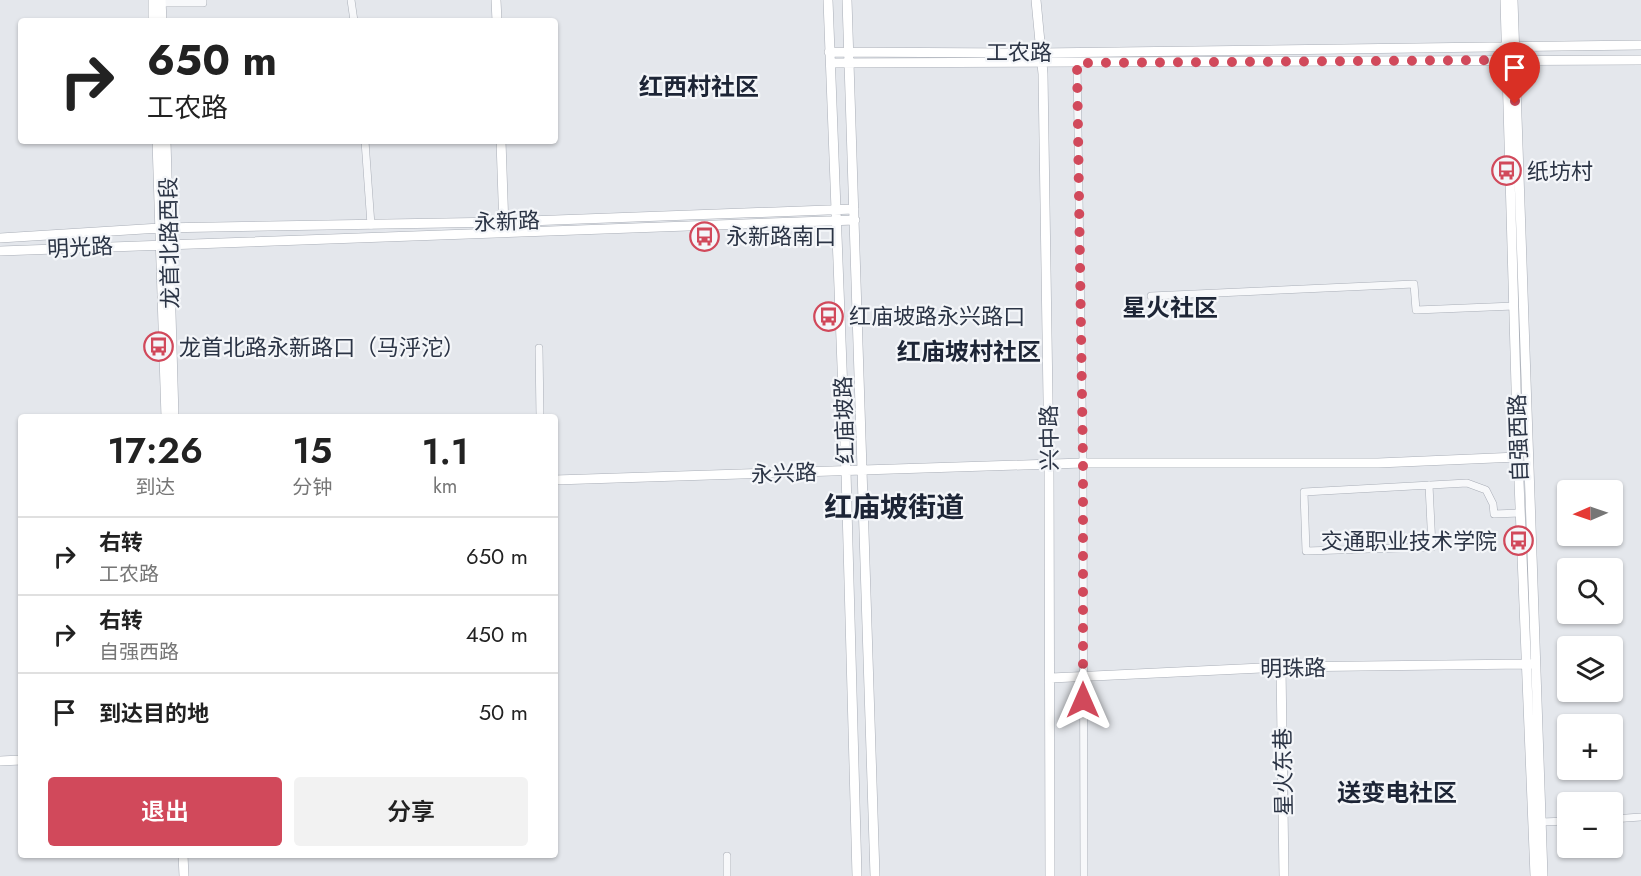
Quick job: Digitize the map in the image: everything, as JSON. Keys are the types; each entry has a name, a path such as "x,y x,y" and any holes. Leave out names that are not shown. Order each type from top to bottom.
{"main road":[{"path":"496,0 497,18"},
{"name":"红庙坡路","path":"828,0 846,471 857,876"},
{"name":"红庙坡路","path":"847,0 875,876"},
{"name":"兴中路","path":"1036,0 1042,63 1049,464 1050,876"},
{"name":"自强西路","path":"1505,0 1510,48"},
{"name":"自强西路","path":"1513,0 1510,60 1518,457 1543,876"},
{"path":"154,18 158,1"},
{"path":"158,1 161,18"},
{"name":"工农路","path":"830,52 1041,53 1641,45"},
{"name":"自强西路","path":"1510,60 1531,664 1535,876"},
{"name":"工农路","path":"831,63 1641,60"},
{"name":"龙首北路西段","path":"157,144 165,229"},
{"name":"龙首北路西段","path":"166,144 166,414"},
{"path":"501,144 504,233"},
{"name":"永新路","path":"165,229 504,222 854,209"},
{"name":"永新路","path":"165,243 855,220"},
{"name":"明光路","path":"0,238 165,229"},
{"name":"龙首北路西段","path":"165,243 174,414"},
{"name":"明光路","path":"0,250 165,243"},
{"name":"永兴路","path":"558,480 1083,463 1378,463 1518,457"},
{"name":"明珠路","path":"1051,678 1281,667 1531,664"},
{"name":"星火东巷","path":"1281,667 1284,876"},
{"path":"0,761 18,760"},
{"path":"183,858 184,876"},
{"path":"190,858 190,876"}],"street":[{"path":"158,1 203,3 203,0"},
{"path":"351,0 354,18"},
{"path":"1077,63 1083,463 1084,876"},
{"path":"365,144 371,225"},
{"path":"1151,297 1414,284 1416,310 1514,306"},
{"path":"539,348 540,414"},
{"path":"1429,485 1432,547 1306,551 1304,492 1429,485 1467,483 1479,486 1491,497 1494,514 1520,513"},
{"path":"1623,818 1641,817"},
{"path":"1541,822 1557,821"},
{"path":"727,856 727,876"}],"place":[{"name":"纸坊村","path":"1506,171"},
{"name":"永新路南口","path":"705,236"},
{"name":"红庙坡路永兴路口","path":"828,316"},
{"name":"龙首北路永新路口（马泘沱）","path":"158,347"},
{"name":"交通职业技术学院","path":"1518,541"}],"district":[{"name":"红西村社区","path":"699,86"},
{"name":"星火社区","path":"1170,307"},
{"name":"红庙坡村社区","path":"969,351"},
{"name":"红庙坡街道","path":"894,507"},
{"name":"送变电社区","path":"1397,792"}],"route":[{"path":"1083,700 1083,463 1077,63 1515,60 1515,104"}]}
